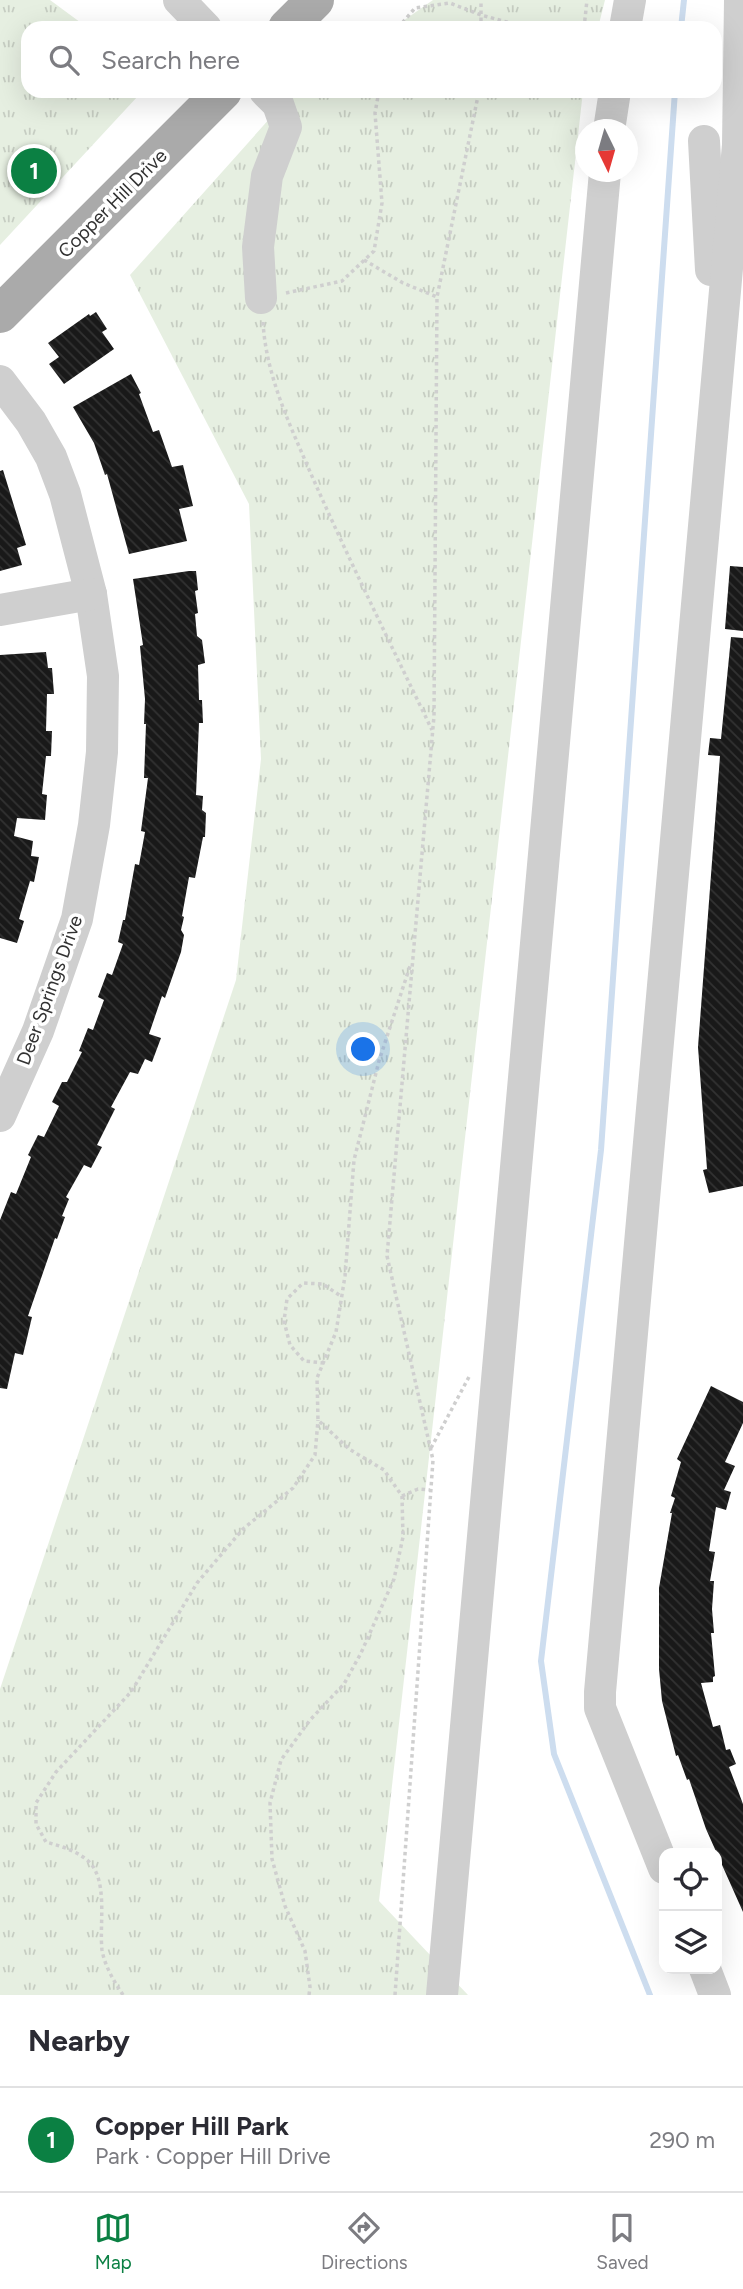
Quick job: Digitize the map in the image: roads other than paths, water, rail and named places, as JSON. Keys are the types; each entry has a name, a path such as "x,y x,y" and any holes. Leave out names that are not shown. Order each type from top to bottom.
{"main road":[{"path":"294,21 315,0"},
{"name":"Copper Hill Drive","path":"0,314 216,98"}],"street":[{"path":"179,0 198,21"},
{"path":"626,21 630,0"},
{"path":"659,1856 600,1709 600,1692 738,145 740,0"},
{"path":"261,298 258,247 267,176 285,127 278,104 272,98"},
{"path":"611,119 614,98"},
{"path":"704,141 712,293 720,341"},
{"path":"442,1995 604,182"},
{"name":"Deer Springs Drive","path":"0,381 31,422 51,457 65,494 91,594 103,676 102,752 94,825 77,919 38,1031 0,1116"},
{"path":"0,610 91,594"},
{"path":"707,1974 715,1995"}],"waterway":[{"path":"682,21 684,0"},
{"path":"650,1995 554,1754 541,1661 601,1150 675,98"}],"place":[{"name":"Copper Hill Park","path":"34,171"}]}
